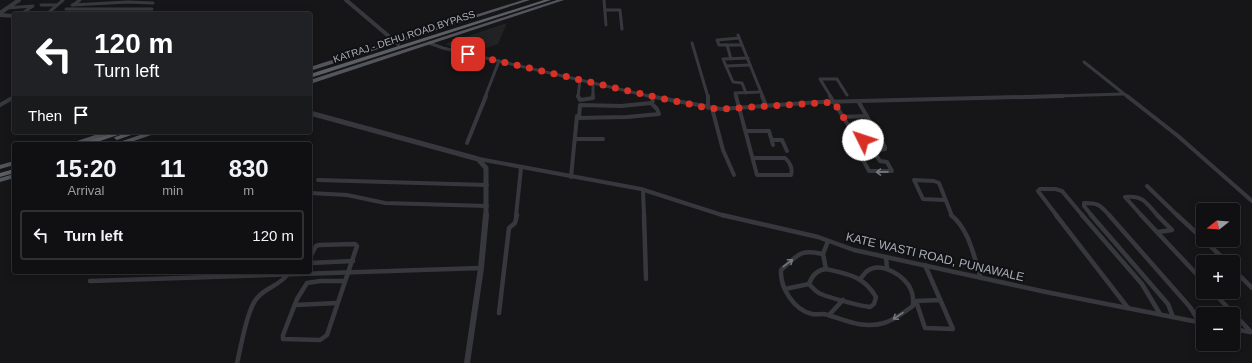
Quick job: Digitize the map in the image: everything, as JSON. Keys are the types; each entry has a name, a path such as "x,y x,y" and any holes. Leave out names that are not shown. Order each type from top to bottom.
{"highway":[{"name":"KATRAJ - DEHU ROAD BYPASS","path":"312,71 397,43 539,0"},
{"name":"KATRAJ - DEHU ROAD BYPASS","path":"312,75 549,0"},
{"path":"525,12 553,0"},
{"path":"90,142 116,134"},
{"path":"104,142 129,134"},
{"path":"0,171 12,167"},
{"path":"0,175 12,172"}],"main road":[{"path":"312,81 562,0"},
{"path":"312,68 397,43 524,1"},
{"path":"79,142 104,134"},
{"path":"124,142 149,134"},
{"path":"0,167 12,164"},
{"path":"0,180 12,177"}],"street":[{"path":"0,14 19,0"},
{"path":"49,12 63,0"},
{"path":"62,12 80,0"},
{"path":"346,0 397,43"},
{"path":"604,0 606,25"},
{"path":"72,5 128,2 153,3"},
{"path":"41,5 56,5"},
{"path":"7,8 33,6 24,12"},
{"path":"66,9 152,9"},
{"path":"605,10 620,10 622,29"},
{"path":"0,14 12,16"},
{"path":"742,45 719,45 717,39 739,36 766,105"},
{"path":"692,42 723,150 734,175"},
{"path":"429,43 443,48 580,80 710,108 740,108 766,105 858,101 1123,94"},
{"path":"727,45 731,59"},
{"path":"746,92 742,83 732,82 723,59 748,58"},
{"path":"466,143 498,61"},
{"path":"1084,62 1178,136 1252,200"},
{"path":"726,66 750,65"},
{"path":"847,95 837,79 820,79 842,117 850,128 858,130 863,139 853,141 867,170 870,172 892,171 888,162 880,161 873,151 886,148 858,101"},
{"path":"580,80 578,98 580,100 593,98 593,83"},
{"path":"753,158 785,158 789,160 792,172 791,175 757,174 735,93 761,92"},
{"path":"651,103 655,97"},
{"path":"0,105 12,98"},
{"path":"577,102 578,118"},
{"path":"578,118 627,117 659,113 651,103"},
{"path":"571,177 580,105 621,106 651,103"},
{"path":"312,114 478,159 486,168 487,206 467,363"},
{"path":"842,117 867,116"},
{"path":"746,131 769,131 773,145"},
{"path":"576,139 603,139"},
{"path":"772,140 783,141 787,151"},
{"name":"KATE WASTI ROAD, PUNAWALE","path":"478,159 643,190 726,216 818,238 854,250 981,278 1196,322"},
{"path":"499,313 509,228 514,223 518,206 521,168"},
{"path":"318,180 487,185"},
{"path":"945,200 923,199 914,180 937,182 945,200 951,215 958,220 975,258 981,278"},
{"path":"1147,186 1196,233"},
{"path":"1128,308 1038,191 1040,189 1055,189 1062,191 1142,284 1160,314"},
{"path":"643,190 646,279"},
{"path":"312,193 347,195 385,203 487,206"},
{"path":"1158,232 1172,230 1141,198 1137,196 1125,197 1196,273"},
{"path":"1173,317 1168,304 1084,206 1084,204 1096,203 1101,206 1196,315"},
{"path":"826,269 826,261 823,254 828,241"},
{"path":"312,253 316,246 319,244 355,244 357,246 353,261 337,303 329,332 320,340 286,340 283,337 300,292 305,284 312,282 345,281"},
{"path":"1211,247 1219,255"},
{"path":"823,254 808,251 801,253 781,267 780,276 785,289 792,300 812,314 829,315 854,325 877,324 894,319 913,306 913,296 911,290 900,276 887,269 881,268 868,270 860,279"},
{"path":"886,257 887,269"},
{"path":"312,263 353,261"},
{"path":"925,265 939,300 953,329 925,328 916,301 939,300"},
{"path":"312,273 480,268"},
{"path":"826,269 860,279 871,287 876,297 874,304 870,307 865,307 827,297 814,290 809,284 810,278 814,273 826,269"},
{"path":"90,280 288,274"},
{"path":"237,363 245,330 257,298 279,285 288,274"},
{"path":"1240,276 1252,288"},
{"path":"785,289 809,284"},
{"path":"1221,299 1252,332"},
{"path":"829,315 832,309 843,300"},
{"path":"295,305 337,303"},
{"path":"1240,330 1252,332"}],"shaded area":[{"path":"507,23 498,44 472,53 446,45 447,43"}],"route":[{"path":"468,54 708,108 721,109 766,105 834,102 850,128 857,129 863,140"}]}
